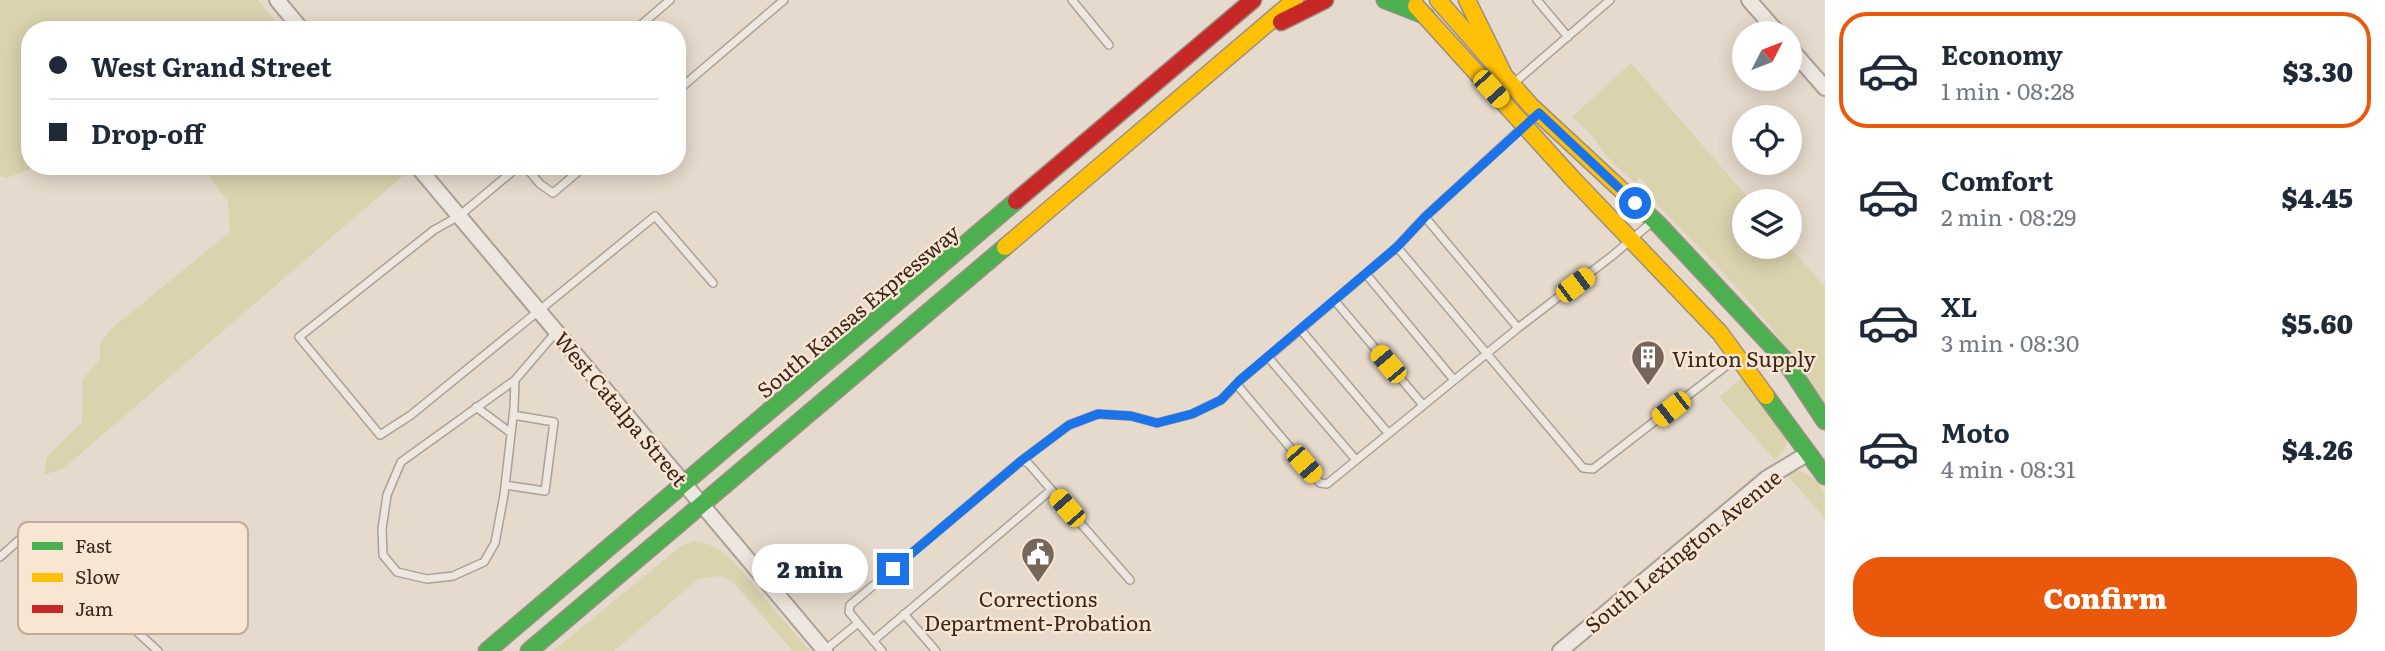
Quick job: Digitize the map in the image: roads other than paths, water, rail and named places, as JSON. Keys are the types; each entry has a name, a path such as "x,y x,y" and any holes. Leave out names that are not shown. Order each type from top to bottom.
{"main road":[{"path":"1228,20 1245,0"},
{"name":"South Kansas Expressway","path":"487,651 1253,0"},
{"path":"529,651 1295,0"},
{"path":"1254,35 1325,0"},
{"path":"1385,0 1426,16"},
{"path":"1411,0 1524,126 1720,332 1825,476"},
{"path":"1438,0 1539,113 1654,221 1783,359 1825,421"},
{"path":"1467,0 1508,80"}],"street":[{"path":"277,0 294,21"},
{"path":"1749,0 1767,21"},
{"path":"1802,62 1825,88"},
{"name":"West Catalpa Street","path":"425,175 825,651"},
{"name":"South Lexington Avenue","path":"1560,651 1768,478 1807,454"}],"lane":[{"path":"646,21 670,0"},
{"path":"686,83 784,0"},
{"path":"1072,0 1109,44"},
{"path":"1537,0 1568,37"},
{"path":"1508,80 1568,37 1610,0"},
{"path":"882,651 849,612 850,605 1021,461 1069,425 1098,414 1131,416 1157,423 1192,414 1221,400 1397,247 1426,216 1539,113"},
{"path":"508,175 459,216 434,230 299,337 380,435 411,415 655,216 713,283"},
{"path":"532,175 553,193 574,175"},
{"path":"1426,216 1518,328"},
{"path":"1238,383 1323,485 1327,484 1654,221"},
{"path":"1397,247 1587,470 1593,469 1738,357"},
{"path":"1366,274 1454,380"},
{"path":"1335,301 1423,405"},
{"path":"1301,330 1388,433"},
{"path":"514,380 505,485 495,543 484,562 453,576 427,579 397,572 383,555 382,529 387,495 401,462 514,380 557,331"},
{"path":"1268,357 1356,460"},
{"path":"477,407 511,433"},
{"path":"505,485 545,491 554,422 513,415"},
{"path":"1021,461 1028,463 1130,580"},
{"path":"873,641 1051,490"},
{"path":"0,556 18,541"},
{"path":"904,614 936,651"},
{"path":"825,651 858,623"},
{"path":"139,634 158,651"}],"place":[{"name":"Vinton Supply","path":"1648,387"},
{"name":"Corrections Department-Probation","path":"1038,584"}]}
